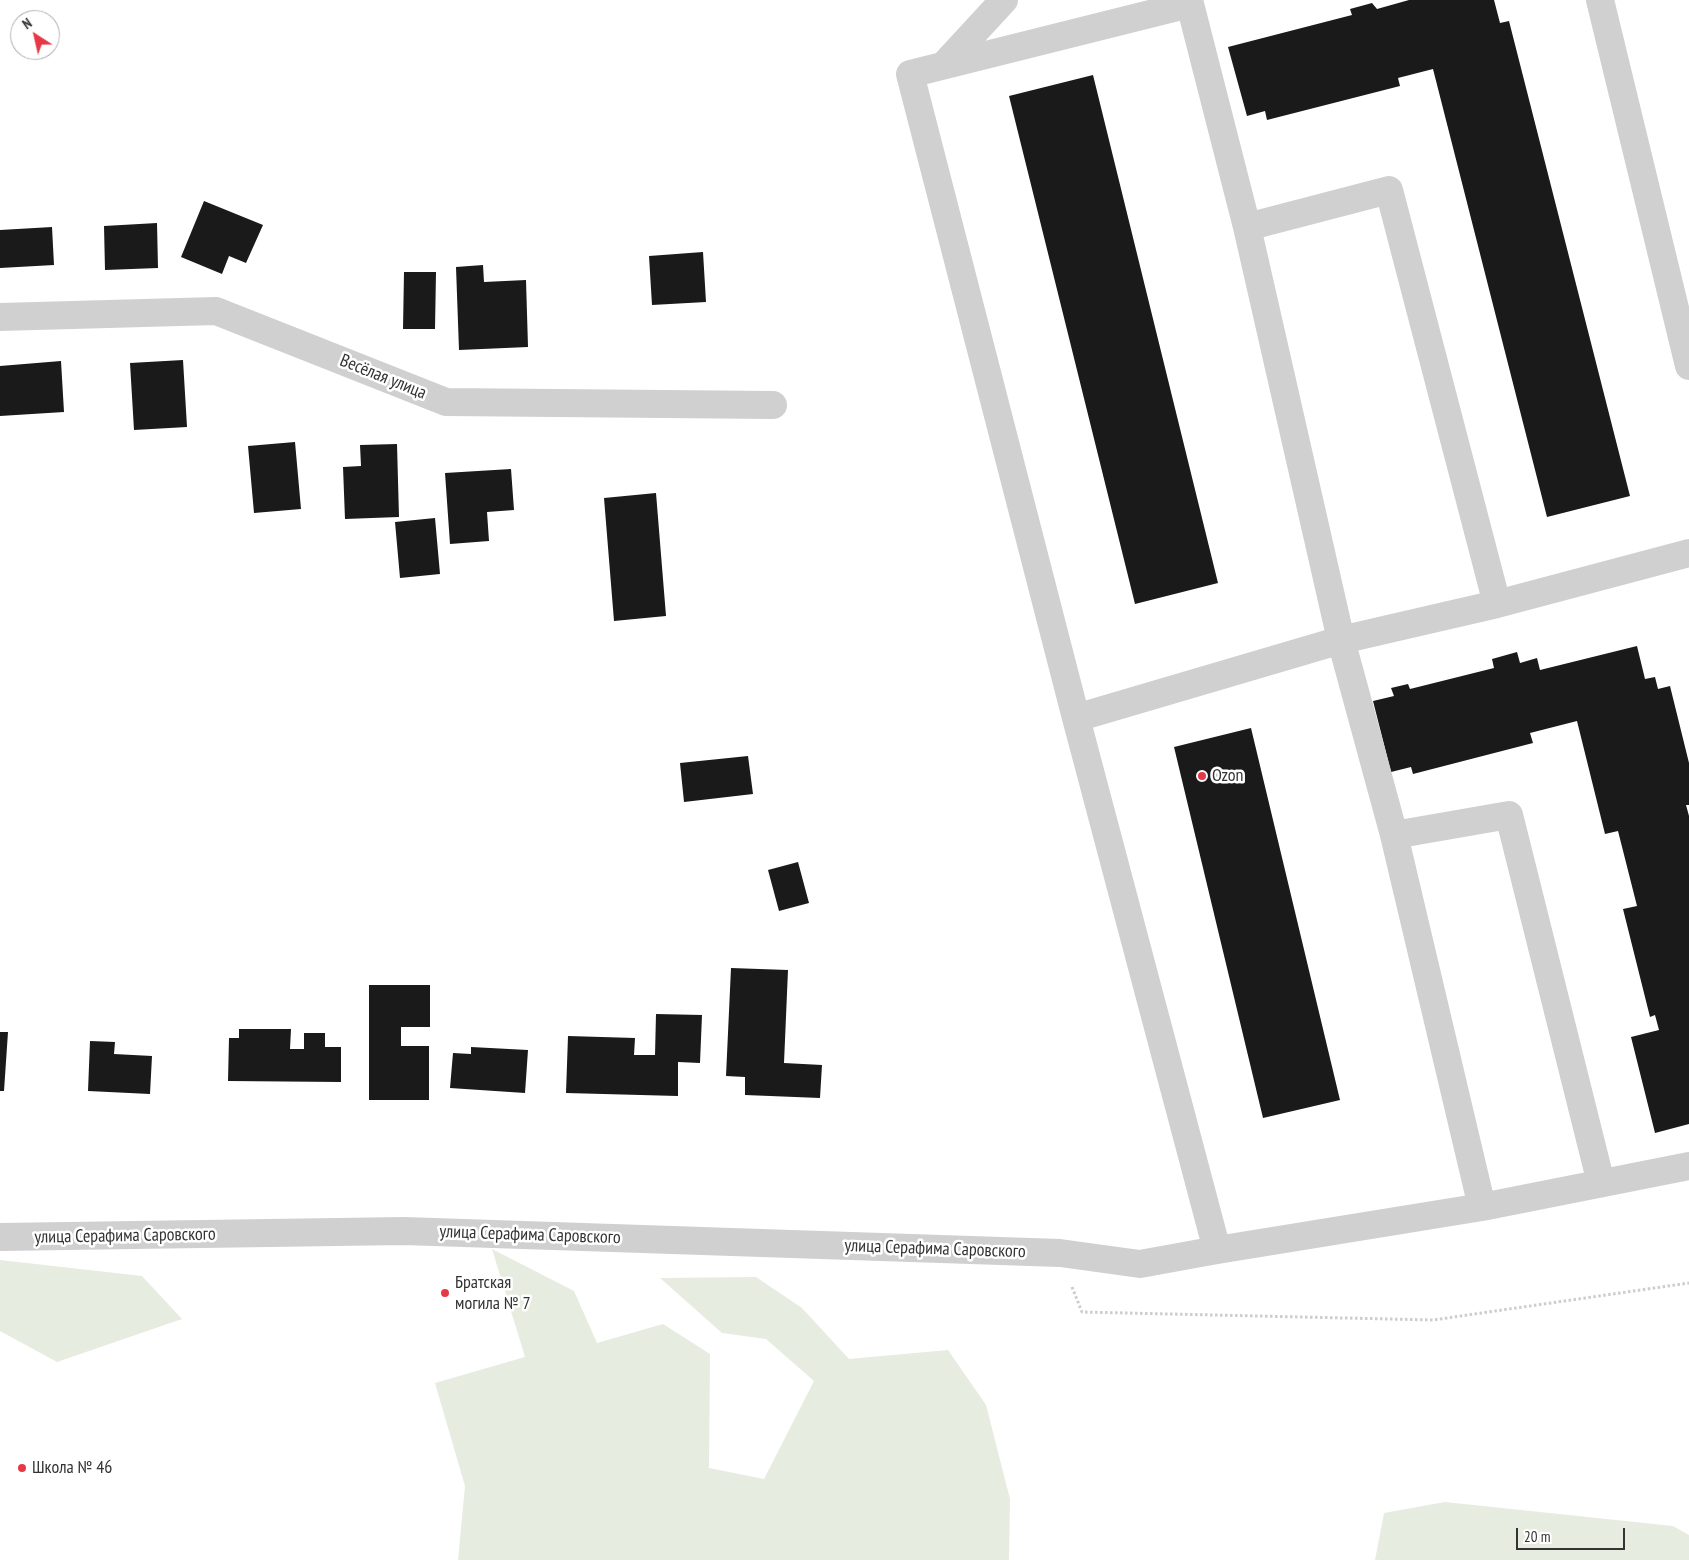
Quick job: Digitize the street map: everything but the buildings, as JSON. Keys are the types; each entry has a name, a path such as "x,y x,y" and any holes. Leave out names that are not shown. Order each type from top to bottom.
{"street":[{"path":"944,65 1004,0"},
{"path":"1600,0 1689,366"},
{"path":"1217,1250 1076,718 910,74 1199,2 1247,227 1341,640 1394,835 1482,1207"},
{"path":"1247,227 1389,190 1497,604"},
{"name":"Весёлая улица","path":"0,317 216,311 446,402 773,405"},
{"path":"1076,718 1341,640 1497,604 1689,553"},
{"path":"1394,835 1509,815 1601,1183"},
{"name":"улица Серафима Саровского","path":"0,1238 404,1231 1060,1253 1140,1264 1482,1207 1689,1166"}],"path":[{"path":"1060,1253 1082,1312 1433,1320 1689,1283"}],"shaded area":[{"path":"492,1249 574,1291 597,1343 663,1324 710,1354 709,1468 764,1479 814,1381 766,1339 722,1333 660,1278 756,1277 802,1308 849,1359 948,1350 986,1405 1010,1499 1009,1560 458,1560 465,1486 435,1383 525,1357"},
{"path":"0,1260 142,1276 182,1319 57,1362 0,1331"},
{"path":"1445,1502 1673,1526 1689,1535 1689,1560 1375,1560 1384,1513"}],"place":[{"name":"Ozon","path":"1202,776"},
{"name":"Братская могила № 7","path":"445,1293"},
{"name":"Школа № 46","path":"22,1468"}]}
